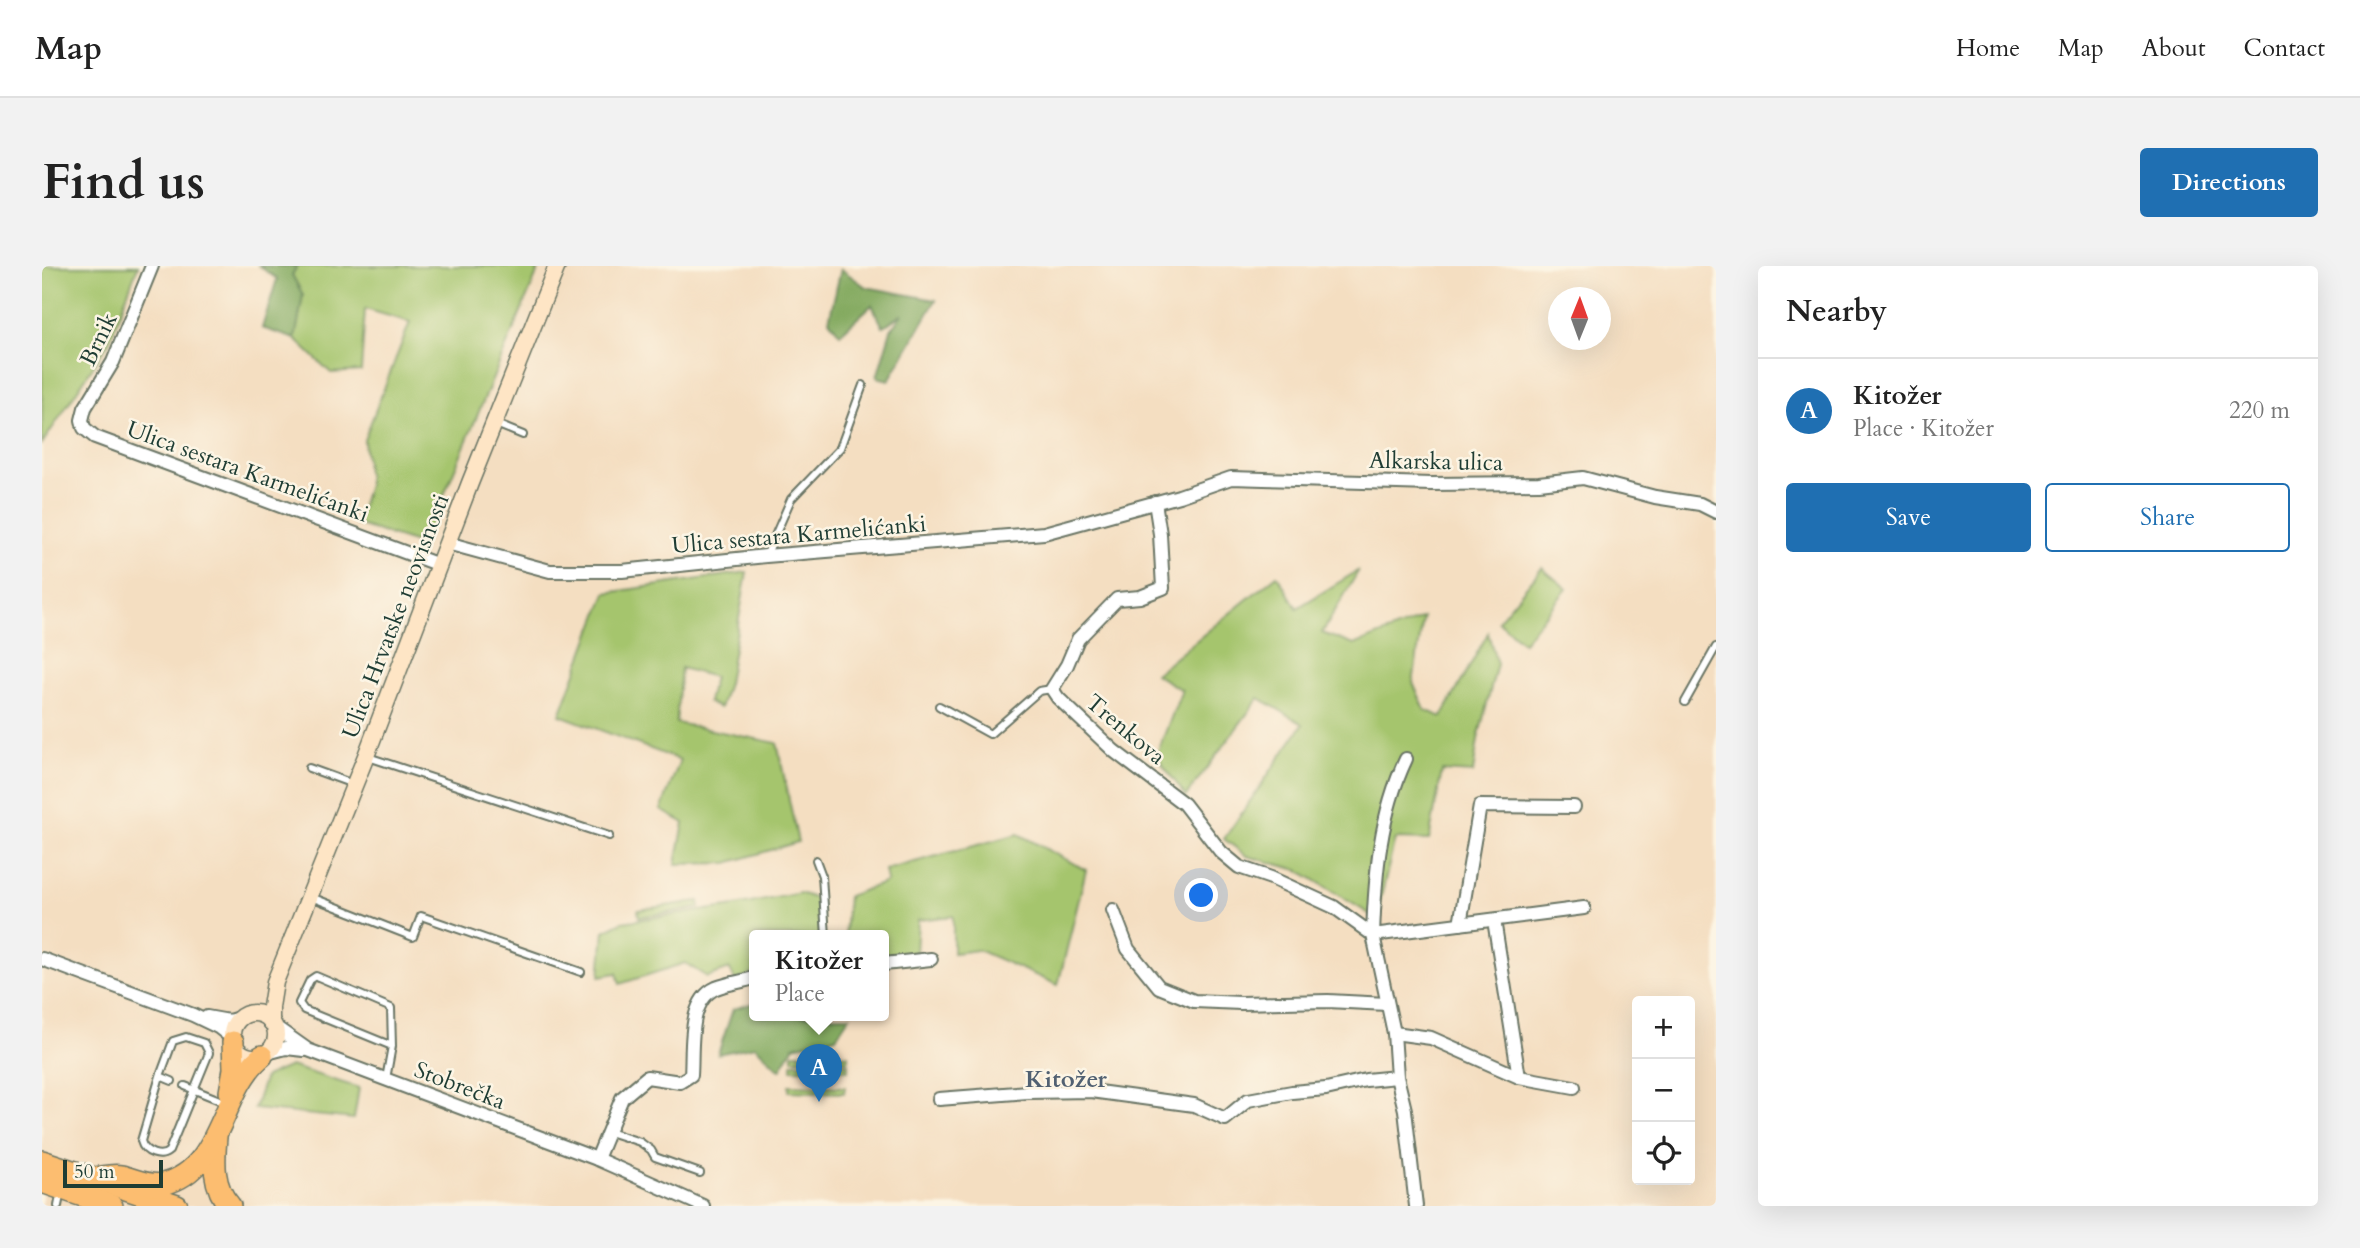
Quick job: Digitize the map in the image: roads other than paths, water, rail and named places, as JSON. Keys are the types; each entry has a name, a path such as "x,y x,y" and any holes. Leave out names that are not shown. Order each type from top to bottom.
{"highway":[{"path":"94,1178 118,1175 160,1185 179,1178 193,1168 217,1135 228,1104 234,1069 232,1040"},
{"path":"228,1104 247,1071 265,1054"},
{"path":"217,1135 215,1175 219,1189 230,1206"},
{"path":"42,1161 177,1206"},
{"path":"54,1192 112,1206"}],"street":[{"name":"Brnik","path":"84,428 82,420 85,408 113,362 152,266"},
{"name":"Ulica Hrvatske neovisnosti","path":"242,1017 261,1002 275,982 355,785 557,266"},
{"name":"Ulica sestara Karmelićanki","path":"84,428 94,437 439,565"},
{"name":"Alkarska ulica","path":"1155,502 1231,478 1431,484 1539,483 1583,478 1655,497 1700,504 1716,512"},
{"name":"Ulica sestara Karmelićanki","path":"447,543 550,571 622,571 1044,533 1155,502"},
{"path":"1052,689 1067,665 1078,639 1117,599 1140,597 1163,588 1155,502"},
{"name":"Trenkova","path":"1052,689 1058,698 1114,751 1184,804 1221,852 1239,867 1271,878 1334,907 1373,935"},
{"path":"1406,760 1395,784 1375,870 1373,935 1394,1033 1397,1077 1405,1110 1416,1206"},
{"path":"1460,924 1480,806 1574,807"},
{"path":"1373,935 1584,908"},
{"path":"1113,911 1128,949 1159,987 1194,1001 1387,1004"},
{"path":"1494,920 1519,1077"},
{"path":"42,959 192,1014 218,1027 241,1053 248,1056 265,1054 275,1041 273,1024 260,1014 229,1021 192,1014"},
{"path":"889,963 931,959"},
{"path":"597,1159 622,1098 635,1085 647,1077 680,1082 691,1075 695,1017 703,999 715,989 749,979"},
{"name":"Ulica Hrvatske neovisnosti","path":"273,1024 271,1007 275,982"},
{"path":"232,1040 234,1024 242,1017"},
{"name":"Stobrečka","path":"273,1024 308,1050"},
{"path":"1394,1033 1431,1038 1519,1077 1574,1087"},
{"name":"Stobrečka","path":"265,1054 286,1048 308,1050 597,1159 703,1206"},
{"path":"939,1099 1028,1092 1091,1091 1194,1105 1225,1119 1248,1100 1397,1077"}],"lane":[{"path":"766,556 791,499 840,448 863,385"},
{"path":"494,423 523,435"},
{"path":"1685,702 1716,647"},
{"path":"939,706 990,734 1039,691 1052,689"},
{"path":"366,756 609,836"},
{"path":"309,768 355,785"},
{"path":"816,860 822,876 826,930"},
{"path":"310,897 413,937 421,916 581,972"},
{"path":"386,1079 392,1046 391,1008 316,976 310,980 299,1003 303,1010 392,1046"},
{"path":"186,1037 204,1043 209,1053 195,1090 169,1151 159,1155 146,1150 141,1141 160,1076 173,1041 186,1037"},
{"path":"160,1076 172,1081"},
{"path":"185,1086 228,1104"},
{"path":"609,1132 640,1142 651,1150 655,1157 700,1173"}],"place":[{"name":"Kitožer","path":"819,1102"}],"district":[{"name":"Kitožer","path":"1066,1079"}]}
